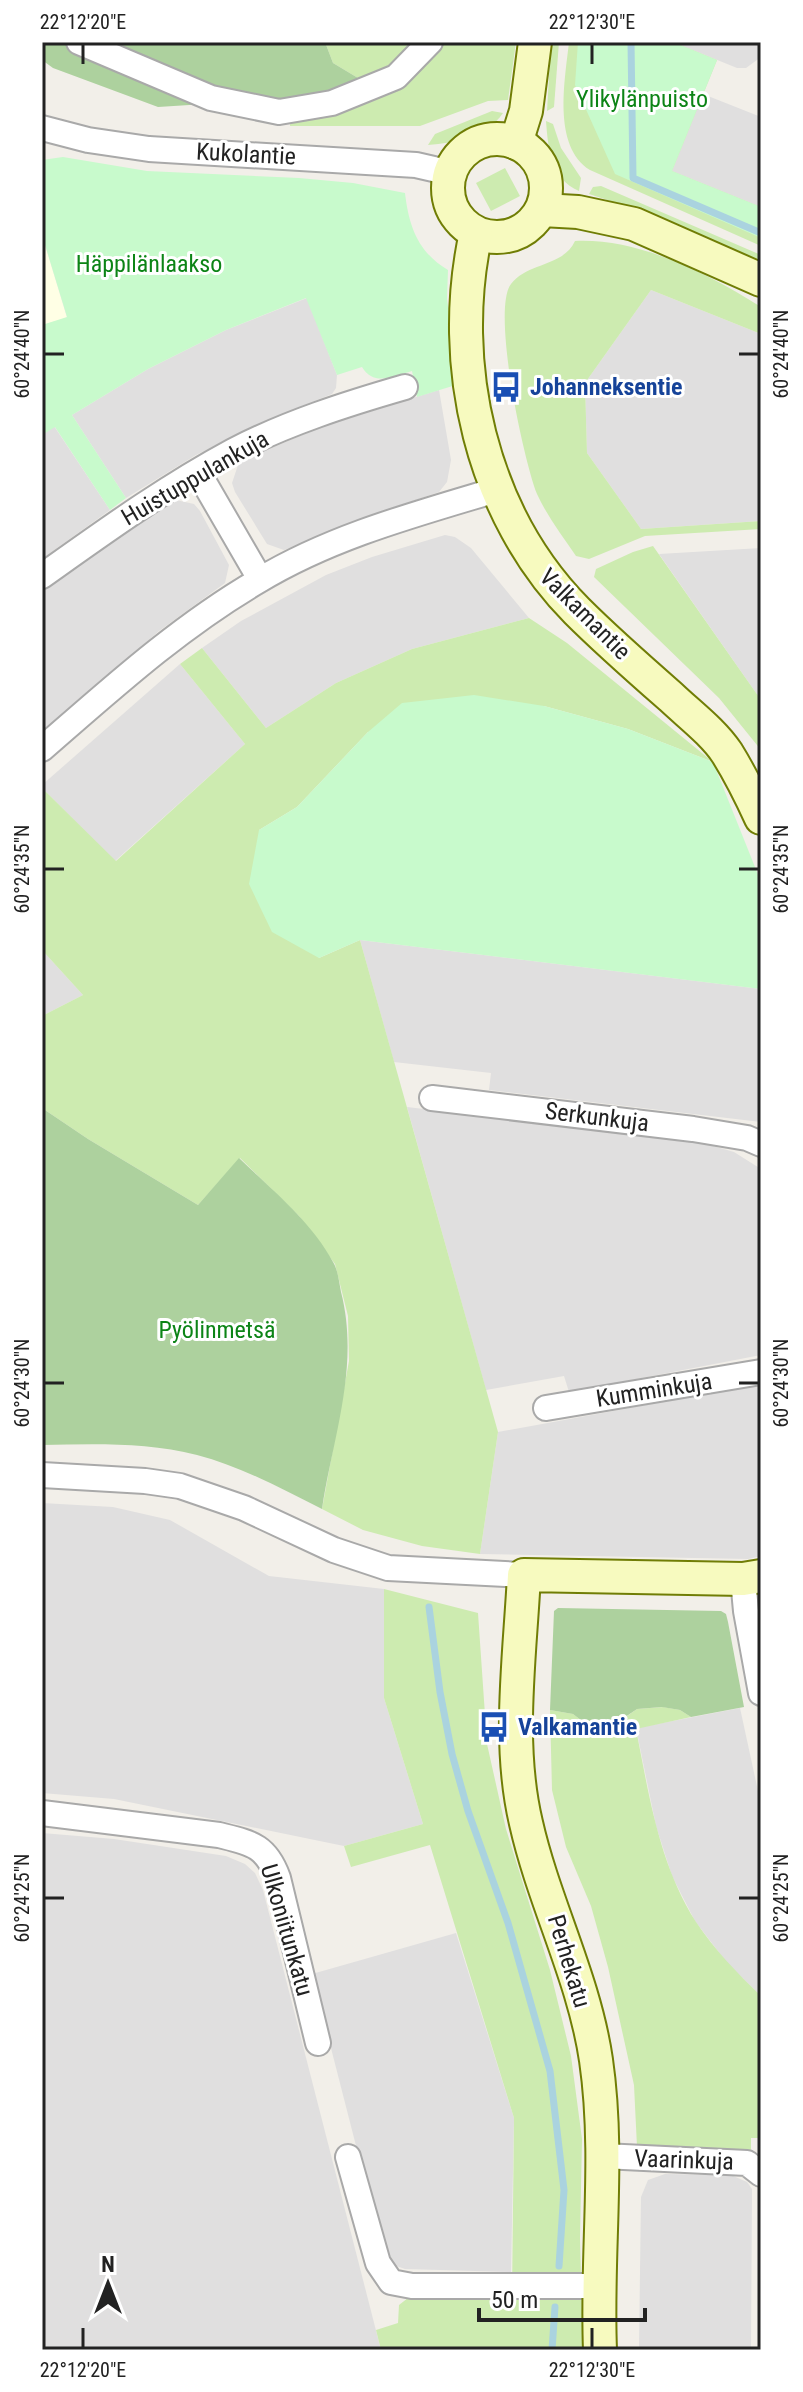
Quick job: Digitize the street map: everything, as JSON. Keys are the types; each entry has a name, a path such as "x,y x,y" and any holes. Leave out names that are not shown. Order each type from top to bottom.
{"street":[{"path":"79,42 211,98 279,112 332,103 396,77 430,42"},
{"path":"516,143 526,111 535,42"},
{"name":"Kukolantie","path":"42,128 88,140 149,149 416,165 451,173"},
{"path":"490,140 516,143 535,156 545,176 547,188 542,210 525,229 514,235 501,238 476,233 466,227 452,208 449,196 451,173 457,161 477,143 490,140"},
{"path":"542,210 578,212 634,224 761,280"},
{"name":"Valkamantie","path":"476,233 468,268 465,337 480,433 496,490 518,535 544,576 578,612 698,721 726,752 761,818"},
{"name":"Huistuppulankuja","path":"42,576 128,515 198,472 278,430 332,409 405,387"},
{"path":"198,472 260,579"},
{"path":"42,749 159,649 260,579 310,554 371,530 496,490"},
{"name":"Serkunkuja","path":"432,1098 693,1129 747,1138 761,1144"},
{"name":"Kumminkuja","path":"546,1408 761,1372"},
{"path":"42,1475 180,1486 244,1508 334,1550 388,1568 524,1575 752,1577 746,1611 761,1693"},
{"name":"Perhekatu","path":"524,1575 517,1692 517,1749 522,1797 529,1833 589,2027 598,2082 603,2156 598,2286 600,2350"},
{"name":"Ulkoniitunkatu","path":"42,1813 194,1831 248,1842 262,1850 278,1878 318,2043"},
{"name":"Vaarinkuja","path":"603,2156 747,2163 761,2174"},
{"path":"348,2157 378,2263 391,2282 412,2286 598,2286"}],"shaded area":[{"path":"673,42 761,42 761,57 746,68 737,68"},
{"path":"703,94 761,117 761,207 672,171"},
{"path":"42,235 67,318 42,325"},
{"path":"651,290 761,334 761,521 641,529 587,453 585,383"},
{"path":"307,298 337,375 332,394 270,419 196,455 126,498 72,415 148,369 226,330"},
{"path":"439,390 451,460 447,482 439,492 284,550 267,544 235,492 232,483 238,465 245,459 331,423"},
{"path":"54,426 110,510 42,559 42,435"},
{"path":"176,500 194,504 200,511 229,565 225,583 159,631 42,732 42,592 125,531"},
{"path":"445,535 455,537 471,548 529,618 412,649 336,683 266,728 202,648 241,621 326,575 372,557"},
{"path":"761,548 761,700 659,554"},
{"path":"180,664 245,744 115,861 42,785"},
{"path":"360,940 761,989 761,1122 489,1090 491,1073 394,1062"},
{"path":"42,950 83,995 42,1016"},
{"path":"407,1107 699,1142 734,1152 761,1169 761,1355 569,1392 564,1376 486,1390"},
{"path":"761,1384 761,1556 748,1559 480,1554 498,1432"},
{"path":"42,1503 113,1507 170,1520 269,1576 384,1589 384,1698 423,1824 344,1846 114,1799 42,1793"},
{"path":"740,1708 761,1805 761,1996 727,1963 695,1921 672,1876 656,1826 636,1728"},
{"path":"42,1833 114,1839 226,1856 245,1864 255,1873 263,1890 381,2350 42,2350"},
{"path":"456,1933 514,2118 511,2272 405,2269 391,2264 383,2251 312,1974"},
{"path":"665,2174 731,2175 747,2182 752,2189 751,2350 639,2350 641,2197 648,2180"}],"green space":[{"path":"42,42 325,42 333,63 368,84 298,98 158,107 53,68 42,60"},
{"path":"325,42 417,42 411,52 368,84 333,63"},
{"path":"437,42 516,42 508,100 488,101 420,126 290,126 291,113 313,112"},
{"path":"551,42 559,42 554,107 547,111"},
{"name":"Ylikylänpuisto","path":"569,42 673,42 717,60 672,171 761,207 761,246 590,170 578,159 570,145 564,111"},
{"name":"Ylikylänpuisto","path":"578,42 673,42 717,60 672,171 761,207 761,238 615,174 575,85"},
{"path":"492,111 503,113 479,133 428,145 435,134"},
{"path":"546,121 553,124 561,148 581,178 579,191 562,179 557,171 550,152"},
{"name":"Häppilänlaakso","path":"63,157 147,171 299,178 353,183 405,193 412,228 422,247 448,270 447,299 459,384 417,397 412,371 378,378 372,377 362,367 337,375 306,298 226,330 148,369 72,415 126,498 110,510 55,427 42,435 42,325 67,317 42,235 42,160"},
{"path":"505,168 520,196 491,211 476,183"},
{"path":"601,186 761,255 761,268 629,207 589,194 593,187"},
{"path":"575,241 623,245 672,260 761,307 761,334 651,290 585,383 587,453 641,529 761,521 761,529 645,536 589,559 576,556 555,526 531,477 518,420 507,353 506,299 511,284 518,277 562,256"},
{"path":"653,546 761,700 761,750 719,698 594,577 596,569"},
{"path":"529,618 567,643 713,762 628,729 544,706 368,732 297,807 259,830 319,958 360,940 498,1432 480,1554 422,1546 363,1530 322,1509 349,1361 348,1316 335,1264 299,1216 240,1158 198,1205 42,1108 42,1016 83,995 42,950 42,788 116,861 245,744 180,664 202,648 266,728 336,683 412,649"},
{"path":"474,695 544,706 628,729 713,762 761,882 761,989 360,940 319,958 272,932 249,884 259,830 297,807 368,732 402,703"},
{"name":"Pyölinmetsä","path":"42,1108 198,1205 239,1158 290,1207 324,1247 338,1276 348,1347 343,1401 322,1509 245,1472 197,1455 139,1446 42,1445"},
{"path":"384,1589 478,1613 487,1744 506,1829 550,1970 571,2056 582,2139 580,2238 583,2350 381,2350 376,2330 398,2323 399,2305 413,2294 512,2295 514,2118 430,1845 351,1867 344,1846 423,1824 384,1698"},
{"path":"558,1608 721,1611 726,1614 728,1622 744,1707 691,1717 680,1710 662,1707 637,1709 615,1724 590,1727 573,1714 550,1710 554,1611"},
{"path":"663,1707 680,1710 691,1717 636,1729 664,1853 683,1900 696,1922 727,1961 761,1996 761,2138 751,2138 751,2152 637,2147 634,2085 608,1967 591,1906 566,1847 552,1790 550,1710 573,1714 590,1727 616,1724 637,1709"}],"waterway":[{"path":"631,42 633,178 761,233"},
{"path":"429,1607 452,1754 468,1811 508,1923 550,2071 564,2190 559,2266"},
{"path":"552,2350 555,2307"}],"place":[{"name":"Johanneksentie","path":"506,387"},
{"name":"Valkamantie","path":"494,1727"}]}
